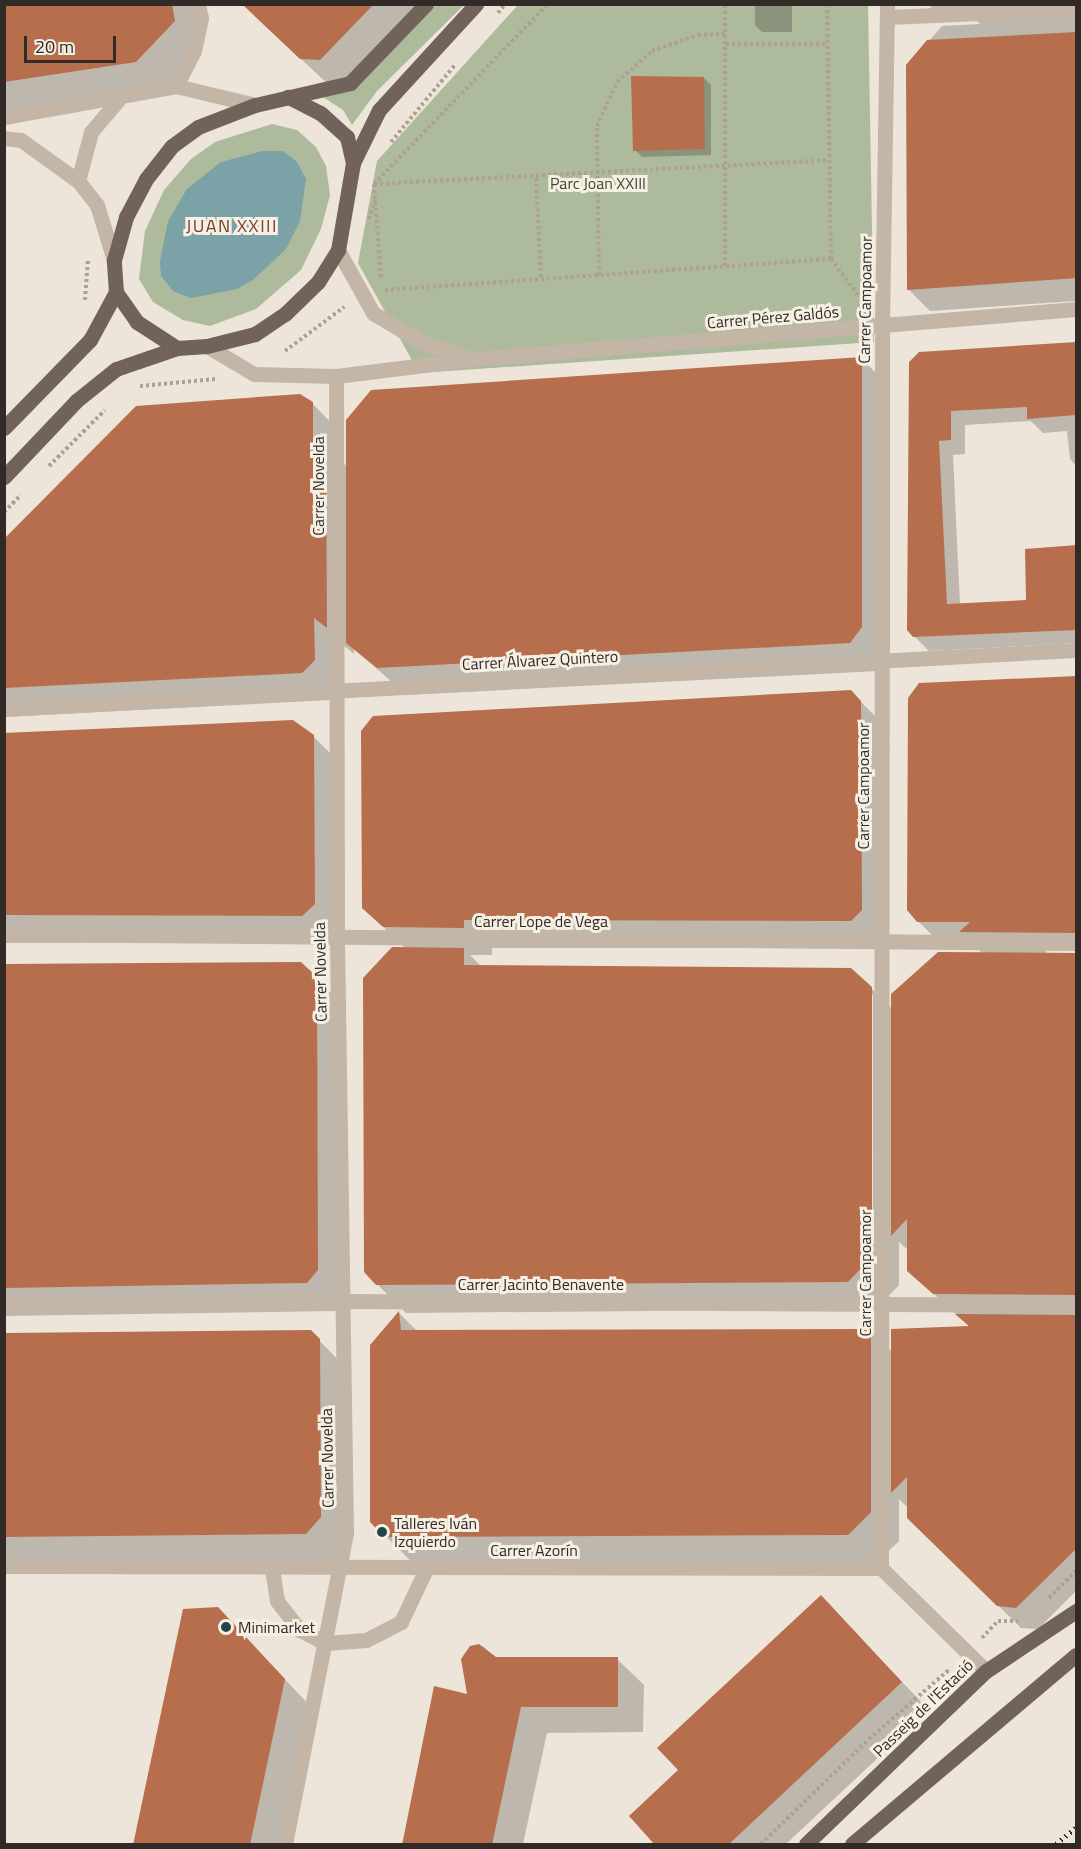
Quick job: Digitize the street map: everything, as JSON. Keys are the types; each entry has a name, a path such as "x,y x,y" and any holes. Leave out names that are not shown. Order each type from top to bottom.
{"main road":[{"path":"177,348 137,322 117,292 114,260 126,217 146,179 172,146 198,127 255,105 350,83 426,4"},
{"path":"4,477 76,401 116,369 177,348 207,346 255,334 285,314 318,282 338,250 353,163 380,110 476,4"},
{"path":"288,97 320,112 347,137 353,163"},
{"path":"4,428 90,340 117,292"},
{"name":"Passeig de l'Estació","path":"806,1845 986,1671 1077,1611"},
{"path":"852,1845 1050,1673 1077,1655"}],"street":[{"path":"176,86 194,51 201,18 198,4"},
{"path":"887,11 1077,9"},
{"name":"Carrer Campoamor","path":"881,1568 884,1304 880,940 882,325 887,11"},
{"path":"4,117 119,99 176,86 255,105"},
{"path":"78,181 91,132 119,99"},
{"path":"4,138 21,140 78,181 97,205 114,260"},
{"name":"Carrer Pérez Galdós","path":"338,250 373,313 421,342 473,359"},
{"name":"Carrer Pérez Galdós","path":"207,346 254,374 336,376 473,359 1077,309"},
{"name":"Carrer Novelda","path":"285,1845 346,1532 337,938 336,376"},
{"name":"Carrer Álvarez Quintero","path":"4,709 337,688 1077,650"},
{"name":"Carrer Lope de Vega","path":"4,934 1077,943"},
{"name":"Carrer Jacinto Benavente","path":"4,1304 343,1301 1077,1305"},
{"name":"Carrer Azorín","path":"4,1566 272,1569 881,1568"},
{"path":"272,1569 277,1602 300,1630 325,1643 366,1640 401,1622 427,1567"},
{"path":"881,1568 986,1671"}],"path":[{"path":"491,22 505,4"},
{"path":"548,4 374,184 382,290 831,259"},
{"path":"725,4 722,163 725,266"},
{"path":"827,4 831,259 882,325"},
{"path":"599,275 595,173 597,126 617,82 652,51 698,35 726,34"},
{"path":"726,44 827,44"},
{"path":"388,145 461,57"},
{"path":"374,184 536,178 722,163 828,160"},
{"path":"367,227 375,201 374,173"},
{"path":"536,178 541,279"},
{"path":"89,252 84,303 90,340"},
{"path":"116,369 142,387 254,374 361,295"},
{"path":"45,471 109,406"},
{"path":"4,512 29,487"}],"green space":[{"path":"436,5 464,5 377,91 352,125 343,110 323,97 348,89 362,78"},
{"name":"Parc Joan XXIII","path":"518,5 868,5 874,342 419,373 358,263 377,161"},
{"path":"272,124 297,130 316,147 326,166 330,195 321,229 301,270 256,309 210,326 183,320 153,302 139,279 145,231 164,190 191,159 215,142"}],"water":[{"path":"263,151 283,151 297,162 306,179 300,221 286,249 253,280 237,289 191,298 173,291 161,276 160,261 168,221 187,189 221,162"}],"building":[{"path":"4,4 172,4 175,21 136,62 4,82"},
{"path":"242,4 374,4 320,60 300,59"},
{"path":"1077,32 1077,278 907,290 906,65 927,40"},
{"path":"631,76 704,77 705,149 633,151"},
{"path":"1076,342 1076,415 1027,419 1027,407 951,411 951,440 939,441 947,604 1026,600 1025,549 1077,545 1077,630 913,637 907,630 909,362 919,352"},
{"path":"862,357 862,627 850,643 377,668 346,643 346,420 371,390"},
{"path":"300,394 313,402 313,460 326,444 327,628 314,618 315,660 302,673 4,688 4,539 136,406"},
{"path":"1077,676 1077,933 959,932 970,922 917,922 907,910 908,698 919,683"},
{"path":"851,690 861,701 862,910 851,921 464,920 464,928 383,927 362,908 361,731 373,716"},
{"path":"293,720 314,735 315,904 302,916 4,915 4,733"},
{"path":"392,947 464,948 464,965 851,968 872,987 872,1257 848,1282 376,1285 364,1272 363,978"},
{"path":"938,952 1077,953 1077,1295 933,1294 907,1271 907,1219 891,1236 891,994"},
{"path":"301,962 317,977 318,1270 307,1283 4,1288 4,964"},
{"path":"399,1311 401,1330 871,1329 871,1512 848,1535 384,1537 370,1522 370,1345"},
{"path":"955,1314 1077,1315 1077,1548 1016,1608 997,1606 907,1518 907,1477 891,1493 891,1329 969,1326"},
{"path":"311,1330 320,1339 321,1517 306,1534 4,1537 4,1333"},
{"path":"821,1595 902,1682 728,1845 655,1845 629,1816 678,1770 657,1748"},
{"path":"218,1607 285,1679 250,1845 133,1845 183,1609"},
{"path":"479,1644 496,1657 618,1657 618,1707 521,1707 492,1845 402,1845 434,1686 467,1694 461,1659 470,1646"}],"railway":[{"path":"1056,1844 1076,1827"}],"place":[{"name":"Talleres Iván Izquierdo","path":"382,1532"},
{"name":"Minimarket","path":"226,1627"}],"district":[{"name":"JUAN XXIII","path":"232,226"}]}
